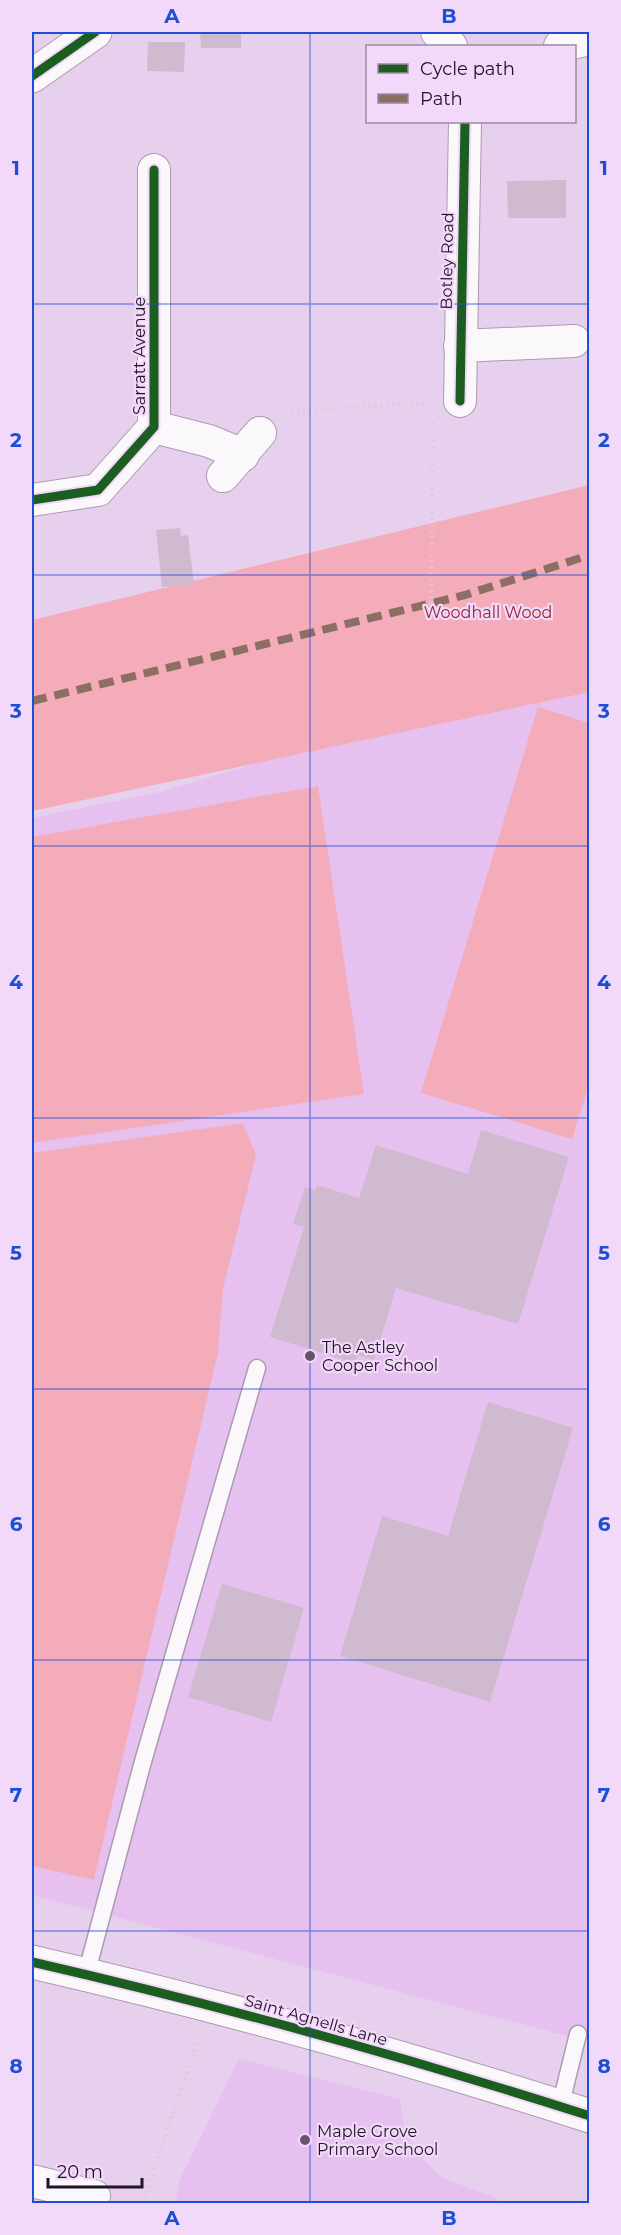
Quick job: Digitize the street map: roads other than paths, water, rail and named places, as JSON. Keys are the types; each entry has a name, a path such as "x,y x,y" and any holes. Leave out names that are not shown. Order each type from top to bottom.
{"street":[{"path":"32,76 95,32"},
{"path":"438,32 450,45"},
{"path":"564,45 590,39"},
{"name":"Botley Road","path":"447,402 460,346 465,123"},
{"name":"Sarratt Avenue","path":"32,501 98,490 154,427 154,170"},
{"path":"460,346 574,341"},
{"name":"Sarratt Avenue","path":"154,427 209,441 242,455"},
{"name":"Saint Agnells Lane","path":"32,1962 212,2006 575,2111"},
{"path":"32,2181 94,2196"}],"lane":[{"path":"86,1975 142,1765 257,1368"},
{"path":"575,2111 578,2034"}],"place":[{"name":"The Astley Cooper School","path":"310,1356"},
{"name":"Maple Grove Primary School","path":"305,2140"}],"park label":[{"name":"Woodhall Wood","path":"488,612"}]}
